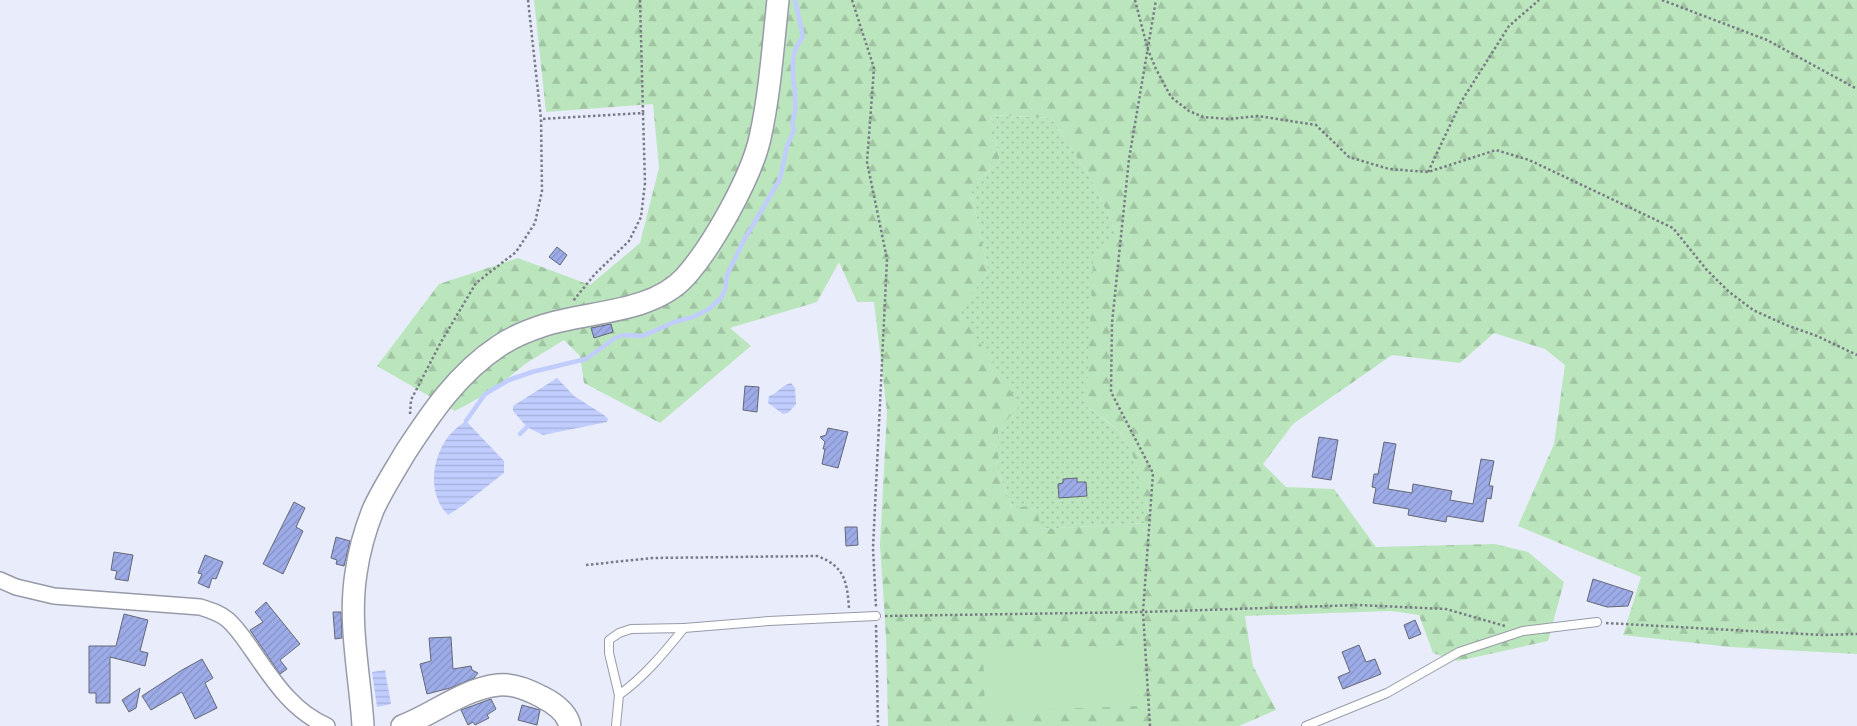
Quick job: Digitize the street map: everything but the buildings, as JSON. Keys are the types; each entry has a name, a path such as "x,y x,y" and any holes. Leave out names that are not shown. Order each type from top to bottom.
{"street":[{"path":"363,726 353,625 356,575 370,520 392,475 432,412 468,370 500,345 527,331 556,321 638,304 659,296 684,278 719,228 744,182 759,141 768,93 778,0"},
{"path":"0,580 54,596 200,607 216,612 228,620 240,633 282,694 305,714 327,726"},
{"path":"402,726 457,699 481,689 498,685 528,690 555,704 569,720 570,726"}],"lane":[{"path":"616,726 619,695 609,653 609,640 619,633 631,629 684,628 769,621 876,616"},
{"path":"1306,726 1387,693 1459,652 1523,631 1597,622"},
{"path":"619,695 637,682 660,658 684,628"}],"path":[{"path":"410,419 411,400 441,342 476,284 516,252 535,223 542,191 541,119 528,0"},
{"path":"573,301 595,274 629,241 641,217 645,183 640,0"},
{"path":"852,0 874,68 867,162 887,259 873,548 878,726"},
{"path":"1135,0 1148,50 1171,97 1189,111 1203,117 1229,119 1258,116 1316,124 1349,157 1389,169 1428,172 1496,150 1529,160 1673,228 1706,269 1728,291 1753,310 1817,336 1857,355"},
{"path":"1150,726 1143,612 1153,473 1111,392 1112,323 1129,159 1156,0"},
{"path":"1428,172 1461,102 1509,26 1539,0"},
{"path":"1662,0 1767,40 1857,89"},
{"path":"541,119 643,113"},
{"path":"586,565 652,558 817,556 830,560 840,569 847,586 850,617"},
{"path":"876,616 1143,612 1358,605 1446,609 1523,631"},
{"path":"1597,622 1822,635 1857,634"}],"green space":[{"path":"534,0 1857,0 1857,654 1730,647 1623,635 1641,577 1518,526 1554,444 1565,365 1545,349 1494,333 1460,363 1392,355 1293,424 1263,464 1286,487 1334,489 1376,547 1495,544 1528,552 1564,582 1548,641 1458,661 1433,653 1419,615 1391,611 1245,616 1253,666 1276,710 1239,726 888,726 886,637 880,545 887,412 874,302 857,302 839,262 817,302 730,328 751,346 660,423 584,383 580,356 564,340 525,364 492,391 455,411 377,366 439,284 518,258 590,285 640,243 659,168 653,104 546,112","holes":["991,115 1051,118 1089,175 1118,235 1093,260 1086,406 1112,425 1127,443 1139,476 1145,523 1041,529 1036,505 1012,508 998,471 998,430 1020,405 960,312 988,271 970,186 1000,162"]},
{"path":"991,115 1051,118 1089,175 1118,235 1086,406 1119,432 1132,452 1142,487 1146,523 1041,529 1012,508 998,471 998,430 960,311 988,271 970,186 1000,162"},
{"path":"1139,645 1141,706 985,711 983,651"}],"water":[{"path":"557,378 574,396 604,415 608,419 607,422 543,435 527,427 513,411 513,406"},
{"path":"791,383 795,388 796,404 788,413 783,414 768,403 769,396"},
{"path":"466,421 504,461 504,473 448,515 442,507 435,490 436,461 446,440"},
{"path":"385,670 391,704 377,707 372,672"}],"waterway":[{"path":"466,421 485,394 509,380 532,372 586,359 615,338 623,335 643,336 674,322 693,317 709,309 721,298 725,290 727,275 743,242 780,179 787,146 794,130 792,122 795,114 793,61 795,50 803,36 795,0"},
{"path":"520,434 527,427"}]}
